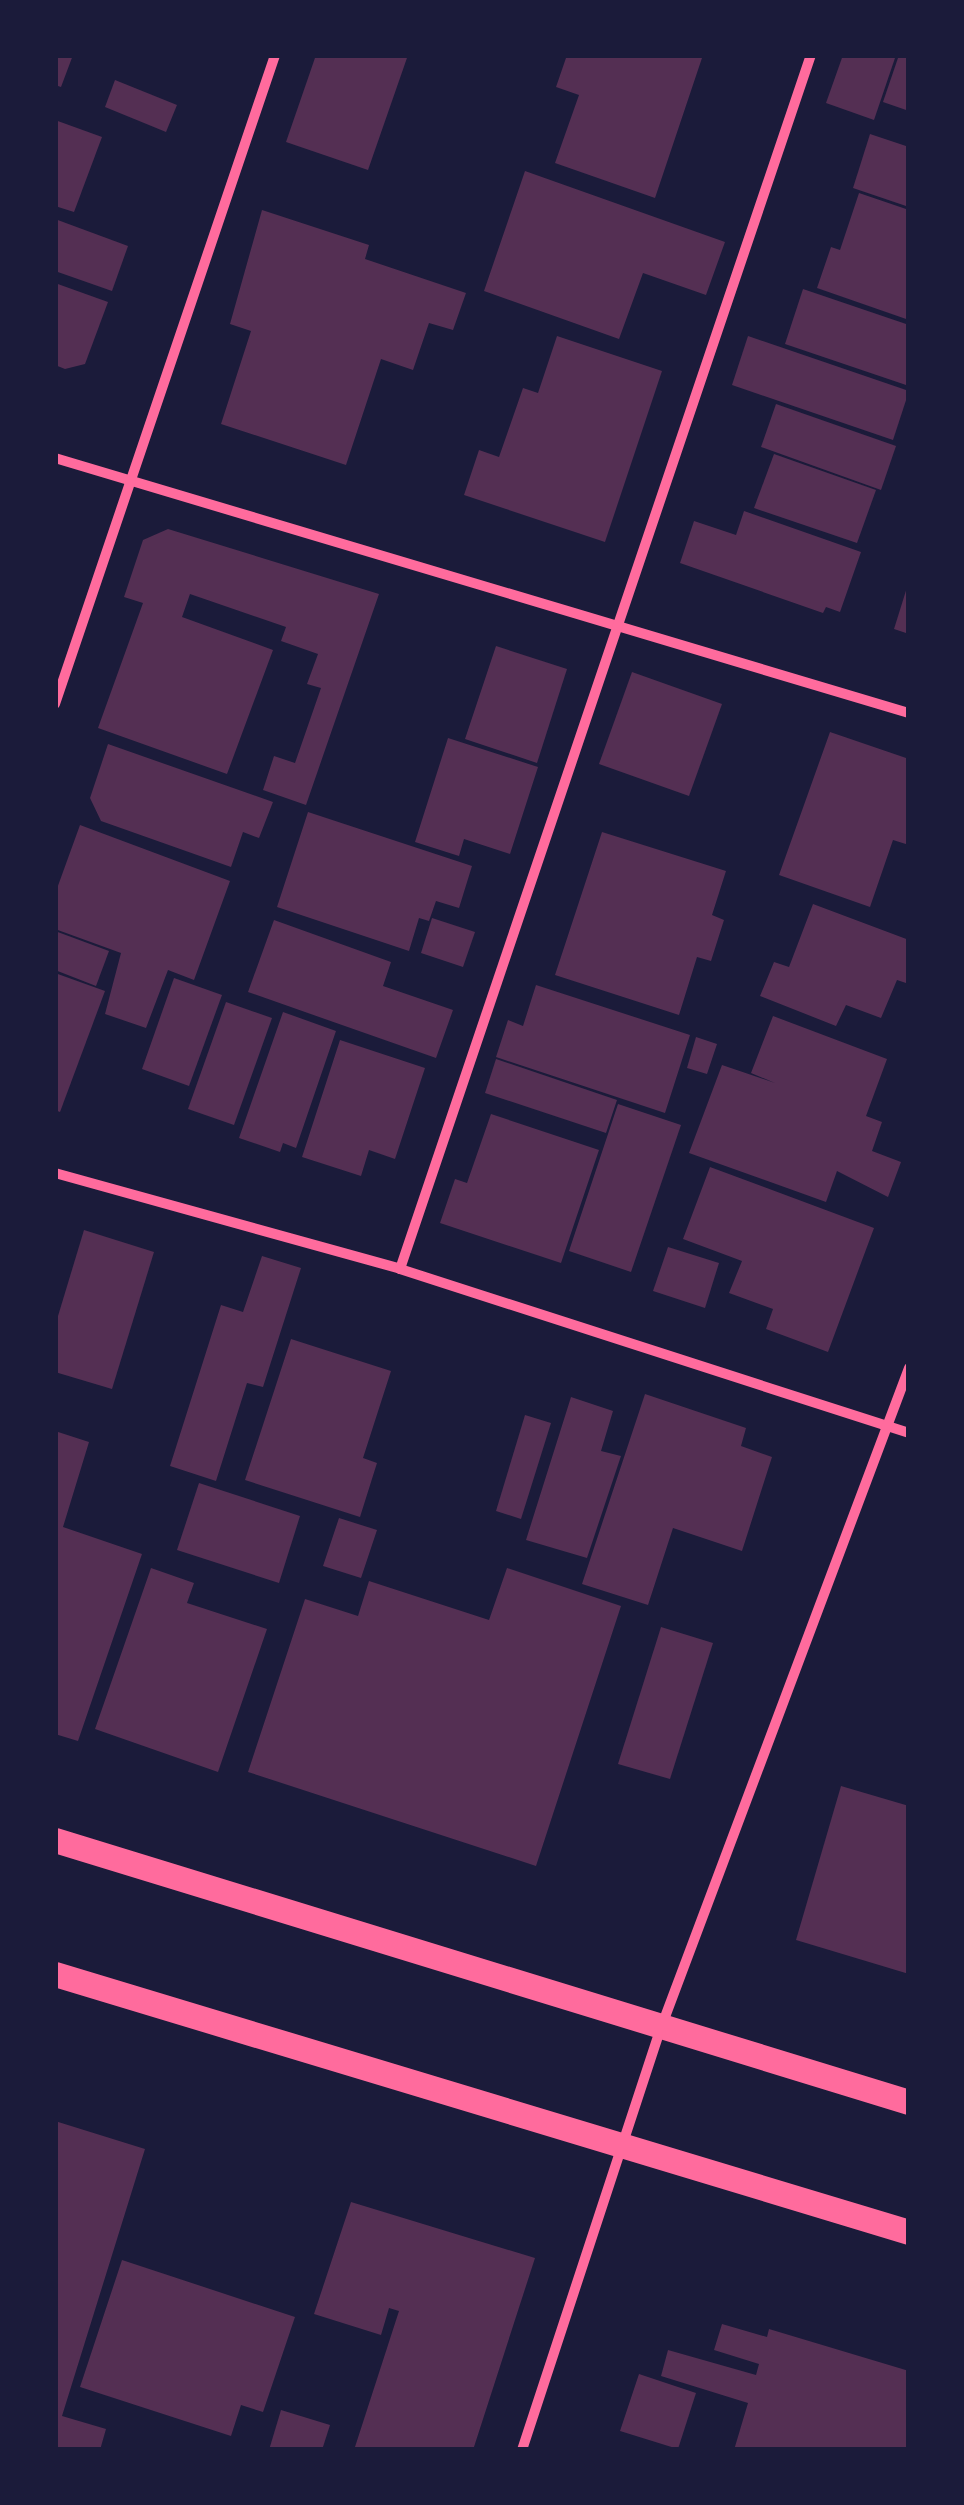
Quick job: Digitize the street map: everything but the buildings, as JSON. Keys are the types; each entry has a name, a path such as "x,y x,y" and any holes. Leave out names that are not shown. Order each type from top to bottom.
{"main road":[{"path":"55,1840 909,2102"},
{"path":"55,1974 909,2232"}],"street":[{"path":"55,704 275,55"},
{"path":"400,1269 811,55"},
{"path":"55,458 909,713"},
{"path":"55,1173 400,1269 909,1433"},
{"path":"522,2450 662,2025 890,1428 909,1368"}]}
